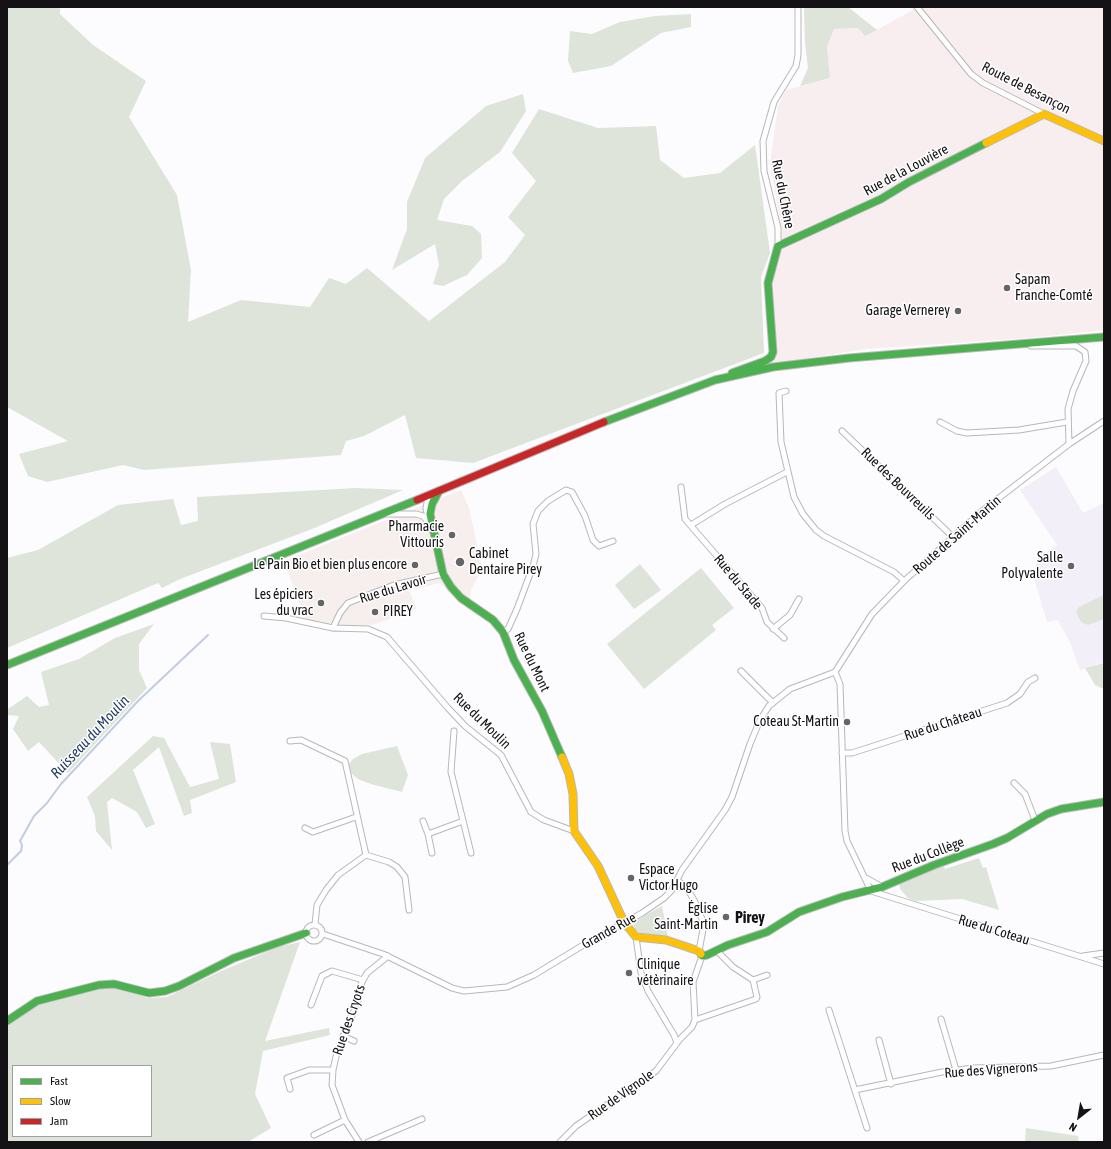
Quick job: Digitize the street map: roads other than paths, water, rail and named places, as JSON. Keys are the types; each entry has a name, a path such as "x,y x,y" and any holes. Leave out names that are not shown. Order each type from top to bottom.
{"street":[{"name":"Rue du Chêne","path":"715,380 764,361 771,357 773,352 768,283 778,246 778,228 764,171 763,141 774,102 796,66 798,55 798,7"},
{"name":"Route de Besançon","path":"917,7 971,74 983,83 1044,114 1104,141"},
{"name":"Rue de la Louvière","path":"778,246 881,199 909,182 1044,114"},
{"path":"7,666 428,496 592,426 715,380 773,367 841,359 1104,337"},
{"path":"988,346 1076,346 1085,352 1086,362 1073,391 1068,409 1067,422 1069,444"},
{"path":"786,391 779,393 780,435 787,472 798,506 816,530 894,572 904,580"},
{"name":"Route de Saint-Martin","path":"835,672 872,614 904,580 982,511 1069,444 1104,421"},
{"path":"940,422 957,431 967,433 1019,430 1067,422"},
{"name":"Rue des Bouvreuils","path":"842,430 953,537"},
{"path":"691,525 725,504 787,472"},
{"name":"Rue du Stade","path":"681,487 685,519 762,608 764,617 784,638"},
{"path":"503,632 508,629 533,566 536,554 533,524 538,511 548,500 566,490 572,492 585,516 593,540 599,546 613,541"},
{"name":"Rue du Mont","path":"440,491 430,510 431,524 443,574 451,587 461,598 493,620 503,632 514,660 542,711 569,774 573,794 574,831"},
{"path":"428,496 426,508 431,524"},
{"path":"382,514 416,514 423,516 431,524"},
{"name":"Rue du Lavoir","path":"334,628 340,613 348,603 394,585 443,574"},
{"path":"774,629 790,614 799,600"},
{"name":"Rue du Moulin","path":"264,616 286,618 334,628 368,629 387,637 465,726 501,755 531,812 544,820 574,831"},
{"path":"741,671 772,703"},
{"path":"835,672 840,684 845,831 847,841 871,891"},
{"name":"Grande Rue","path":"323,934 388,956 452,988 464,991 507,987 534,975 664,898 672,890 682,870 725,810 732,797 760,720 772,703 790,689 835,672"},
{"name":"Rue du Château","path":"842,753 852,753 1007,703 1020,694 1028,682 1035,678"},
{"path":"454,732 451,772 471,853"},
{"path":"290,741 300,740 345,761 356,817 366,855"},
{"path":"1014,783 1025,794 1035,820"},
{"name":"Rue du Collège","path":"700,953 717,951 728,945 761,934 799,912 871,891 934,865 993,844 1007,838 1035,820 1061,809 1104,802"},
{"path":"305,828 313,832 356,817"},
{"path":"422,821 428,834 432,853"},
{"path":"428,834 463,821"},
{"path":"574,831 598,866 624,922 636,937 641,973 648,991 674,1035 677,1043"},
{"path":"366,855 389,862 397,867 405,876 409,910"},
{"path":"315,924 317,905 326,890 338,875 366,855"},
{"path":"864,875 871,882 882,887 881,892 884,895"},
{"path":"677,880 687,888 696,902 704,924 700,953 693,982 694,1020 756,999 757,997 753,980 733,967 717,951"},
{"name":"Rue du Coteau","path":"871,891 1104,964"},
{"path":"315,924 322,928 323,934 320,939 315,941 310,940 306,933 308,926 315,924"},
{"path":"7,1021 37,1001 99,985 114,984 149,993 165,991 179,986 234,958 306,933"},
{"path":"636,937 666,940 700,953"},
{"path":"1080,956 1104,953"},
{"name":"Rue des Cryots","path":"359,1142 345,1120 332,1085 332,1070 343,1036 358,1002 359,990 363,980 367,973 388,956"},
{"path":"311,1005 322,976 332,971 363,980"},
{"path":"753,980 767,975"},
{"path":"829,1010 867,1128"},
{"path":"941,1019 956,1070"},
{"name":"Rue de Vignole","path":"560,1142 576,1126 656,1071 677,1043 692,1027 694,1020"},
{"path":"343,1036 354,1041"},
{"path":"879,1040 892,1084"},
{"name":"Rue des Vignerons","path":"855,1090 892,1084 956,1070 973,1068 1051,1066 1104,1055"},
{"name":"Rue des Cryots","path":"290,1090 287,1078 309,1070 332,1070"},
{"path":"368,1142 422,1119"},
{"path":"314,1135 345,1120"}],"waterway":[{"name":"Ruisseau du Moulin","path":"7,865 21,851 22,845 20,841 34,816 47,803 61,784 138,701 208,635"}],"place":[{"name":"Sapam Franche-Comté","path":"1007,288"},
{"name":"Garage Vernerey","path":"958,311"},
{"name":"Pharmacie Vittouris","path":"452,535"},
{"name":"Cabinet Dentaire Pirey","path":"460,562"},
{"name":"Le Pain Bio et bien plus encore","path":"415,565"},
{"name":"Salle Polyvalente","path":"1071,566"},
{"name":"Les épiciers du vrac","path":"321,603"},
{"name":"PIREY","path":"375,612"},
{"name":"Coteau St-Martin","path":"847,722"},
{"name":"Espace Victor Hugo","path":"631,878"},
{"name":"Église Saint-Martin","path":"726,917"},
{"name":"Clinique vétèrinaire","path":"629,973"}],"district":[{"name":"Pirey","path":"750,918"}]}
